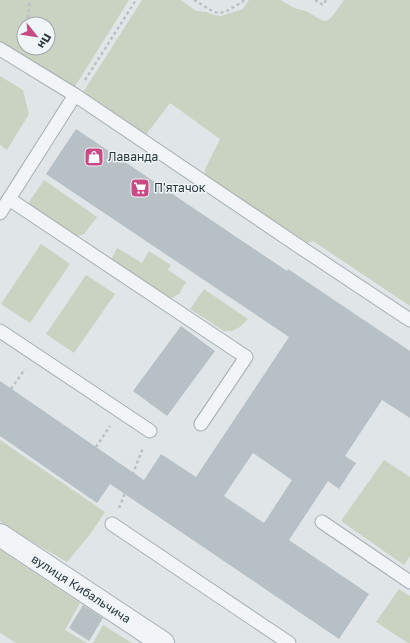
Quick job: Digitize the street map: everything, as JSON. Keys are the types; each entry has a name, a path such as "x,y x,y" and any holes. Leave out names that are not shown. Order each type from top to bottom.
{"street":[{"name":"вулиця Кибальчича","path":"0,535 163,643"}],"lane":[{"path":"0,49 75,96 300,248 410,320"},
{"path":"0,213 75,96"},
{"path":"9,199 246,357 201,424"},
{"path":"0,331 150,431"},
{"path":"322,522 410,582"},
{"path":"112,524 289,643"}],"path":[{"path":"28,16 30,0"},
{"path":"75,96 136,0"},
{"path":"194,0 214,12 220,13 229,10 244,0"},
{"path":"315,0 323,5 326,0"},
{"path":"11,388 34,354"},
{"path":"96,447 119,411"},
{"path":"112,524 150,431"}],"green space":[{"path":"0,0 129,0 74,88 23,56 56,56 56,16 16,16 16,52 0,42"},
{"path":"142,0 181,0 196,11 221,16 243,9 249,0 281,0 294,8 306,11 321,20 326,21 331,18 344,0 410,0 410,306 313,241 304,244 205,176 205,169 220,139 170,103 147,134 144,134 82,94"},
{"path":"0,76 23,90 29,114 7,150 0,145"},
{"path":"44,180 97,217 84,234 79,236 74,235 27,205"},
{"path":"41,244 70,264 30,323 1,304"},
{"path":"117,248 142,263 149,251 171,265 168,270 186,282 179,294 172,298 165,297 115,264 112,258"},
{"path":"86,275 115,294 74,353 46,334"},
{"path":"204,289 248,319 240,327 232,331 224,331 190,309"},
{"path":"0,440 105,512 91,533 67,562 15,532 0,521"},
{"path":"384,460 410,477 410,556 404,565 341,521"},
{"path":"0,550 80,603 65,630 87,643 16,643 0,633"},
{"path":"399,589 410,596 410,643 376,622"},
{"path":"103,625 132,643 93,643"}],"building":[{"path":"76,129 287,271 288,269 410,351 410,418 382,400 345,456 356,463 339,489 328,481 289,540 369,594 339,639 110,484 97,503 0,436 0,381 144,480 161,454 196,477 289,337 46,174","holes":["253,453 292,480 264,523 224,496"]},
{"path":"181,326 215,351 167,416 133,391"},
{"path":"83,605 103,618 89,641 69,628"}],"place":[{"name":"Лаванда","path":"94,157"},
{"name":"П'ятачок","path":"140,188"}]}
